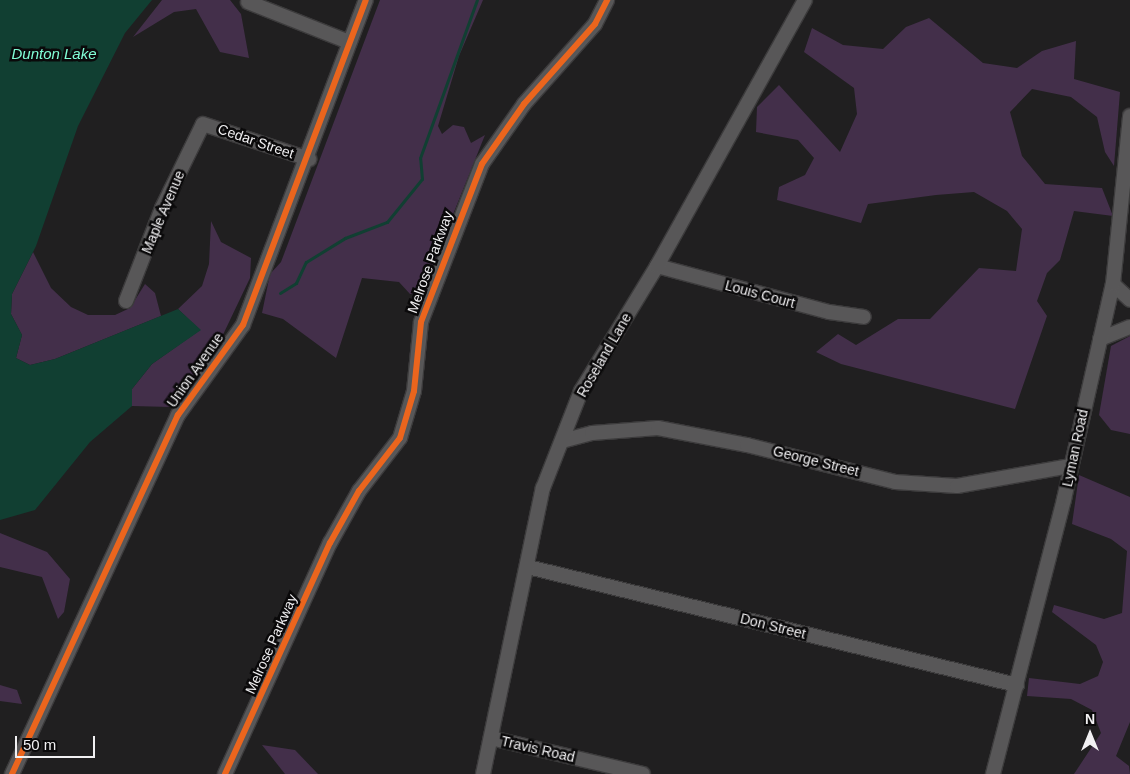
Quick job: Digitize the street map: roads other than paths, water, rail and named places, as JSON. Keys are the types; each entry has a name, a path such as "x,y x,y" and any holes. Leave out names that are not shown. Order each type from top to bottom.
{"street":[{"name":"Union Avenue","path":"12,774 178,415 243,325 309,159 349,42 366,0"},
{"name":"Melrose Parkway","path":"225,774 330,543 359,491 400,438 414,391 422,322 482,164 524,104 595,24 607,0"},
{"name":"Roseland Lane","path":"483,774 528,567 543,488 582,388 657,266 805,0"},
{"path":"248,2 349,42"},
{"name":"Lyman Road","path":"993,774 1018,685 1071,466 1112,284 1126,201 1130,116"},
{"name":"Cedar Street","path":"203,124 309,159"},
{"name":"Maple Avenue","path":"126,301 162,208 203,124"},
{"name":"Louis Court","path":"657,266 828,312 864,317"},
{"path":"1112,284 1130,300"},
{"path":"1100,339 1130,327"},
{"name":"George Street","path":"562,441 592,433 658,428 747,444 895,482 957,486 1071,466"},
{"name":"Don Street","path":"528,567 1018,685"},
{"name":"Travis Road","path":"491,738 643,774"}],"water":[{"name":"Dunton Lake","path":"0,0 152,0 125,33 78,126 36,246 12,294 11,314 22,335 16,358 30,365 55,359 178,309 201,330 152,364 132,389 132,406 90,442 35,510 0,520"}],"waterway":[{"path":"280,293 296,283 306,262 345,238 387,222 422,179 420,158 477,0"}]}
